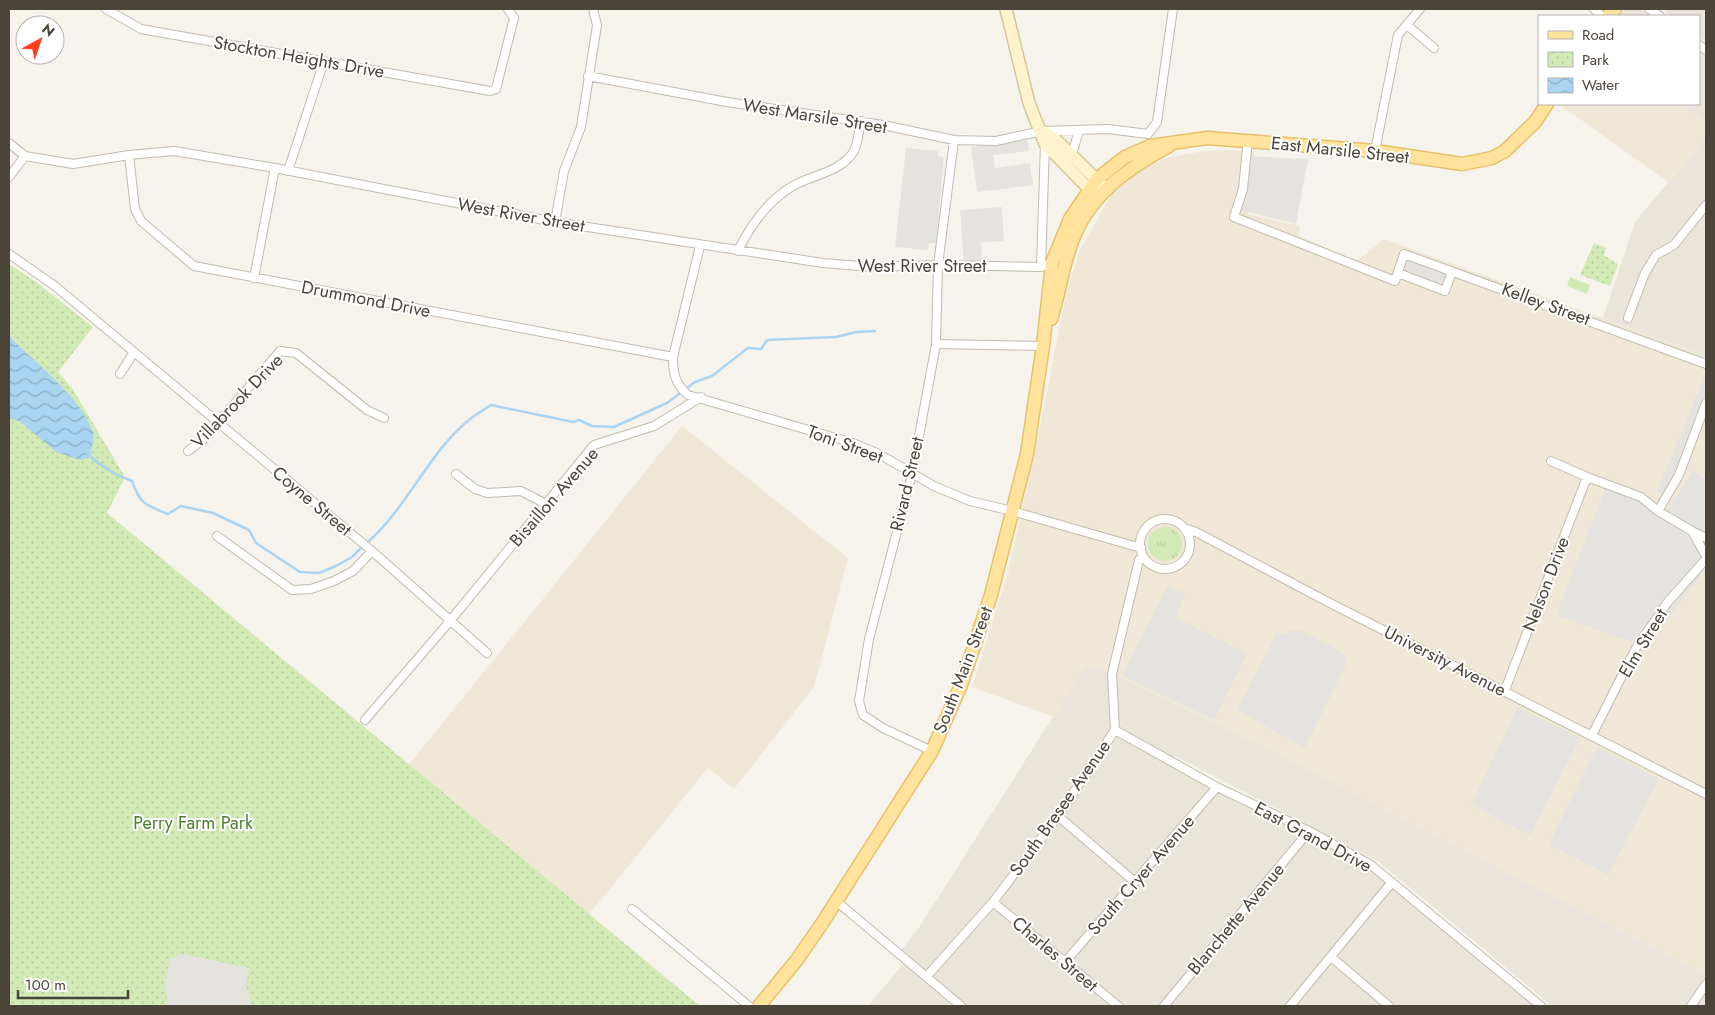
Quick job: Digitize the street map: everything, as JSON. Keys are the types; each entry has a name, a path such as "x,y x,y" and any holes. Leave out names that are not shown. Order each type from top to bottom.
{"main road":[{"path":"1006,9 1029,103 1042,132 1045,144 1098,189"},
{"name":"East Marsile Street","path":"1098,189 1125,156 1150,146 1207,138 1375,151 1462,164 1492,158 1505,151 1535,122 1546,105"},
{"path":"1042,132 1054,138 1072,154 1098,189"},
{"name":"South Main Street","path":"759,1006 796,961 932,751 962,685 978,637 1027,454 1043,346 1050,279 1047,265 1070,219 1098,189"},
{"name":"South Main Street","path":"1043,346 1075,233 1098,189"}],"street":[{"name":"Stockton Heights Drive","path":"106,9 141,29 490,91 496,89 514,18 508,9"},
{"path":"554,222 564,171 581,127 597,25 593,9"},
{"name":"West Marsile Street","path":"588,76 727,102 861,121 954,140 996,141 1042,132 1108,129 1142,135 1154,130 1157,122 1173,9"},
{"path":"1375,151 1398,35 1420,9"},
{"path":"1407,25 1434,48"},
{"path":"288,171 324,61"},
{"path":"738,251 752,226 774,201 792,186 839,166 854,151 861,121"},
{"path":"1072,154 1079,130"},
{"name":"Rivard Street","path":"932,751 883,728 863,715 860,701 869,639 912,474 936,344 938,266 954,140"},
{"path":"1248,140 1243,189 1234,217 1395,281 1398,273 1445,291 1452,272"},
{"name":"West River Street","path":"9,143 25,156 73,164 129,155 174,151 275,168 554,222 823,264 872,267 1047,265"},
{"name":"South Main Street","path":"1045,144 1042,198 1047,265"},
{"name":"Drummond Drive","path":"129,155 135,209 141,221 194,266 673,356"},
{"path":"9,177 25,156"},
{"path":"254,278 275,168"},
{"path":"1628,318 1645,272 1656,254 1674,245 1706,205"},
{"path":"700,246 673,356 673,374 680,388 691,396 701,398"},
{"name":"Coyne Street","path":"9,254 55,286 372,551 487,652"},
{"name":"Kelley Street","path":"1398,273 1404,254 1547,304 1706,364"},
{"path":"936,344 1043,346"},
{"name":"Villabrook Drive","path":"188,450 204,439 280,351 296,353 367,410 384,418"},
{"path":"120,374 134,352"},
{"name":"Toni Street","path":"701,398 853,443 879,454 912,474 970,501 1012,511"},
{"name":"Bisaillon Avenue","path":"365,720 450,621 594,446 654,426 701,398"},
{"path":"1658,511 1679,475 1706,403"},
{"path":"1551,461 1641,497 1658,511 1706,538"},
{"path":"456,474 475,489 487,493 521,491 546,504"},
{"name":"Nelson Drive","path":"1505,690 1587,477"},
{"path":"1012,511 1141,548 1143,556 1156,567 1172,568 1179,565 1189,552 1188,535 1184,528"},
{"name":"University Avenue","path":"1141,548 1144,532 1155,522 1170,520 1706,794"},
{"path":"1692,531 1706,558"},
{"path":"217,536 292,590 311,589 334,581 353,571 372,551"},
{"name":"South Bresee Avenue","path":"926,976 992,902 1058,816 1115,730 1112,674 1139,560 1143,556"},
{"name":"Elm Street","path":"1592,736 1636,648 1667,603 1706,558"},
{"name":"East Grand Drive","path":"1115,730 1217,787 1309,831 1371,865 1541,1006"},
{"name":"South Cryer Avenue","path":"1065,962 1217,787"},
{"path":"1058,816 1135,882"},
{"name":"Blanchette Avenue","path":"1164,1006 1309,831"},
{"path":"1290,1006 1392,882"},
{"path":"835,900 961,1006"},
{"name":"Charles Street","path":"992,902 1115,1006"},
{"path":"632,909 749,1006"},
{"path":"1331,957 1389,1006"},
{"path":"1691,1006 1706,984"}],"shaded area":[{"path":"1625,9 1641,9 1650,15 1619,15"},
{"path":"1668,9 1706,9 1706,42 1700,38 1700,15 1670,15 1665,12"},
{"path":"1700,52 1706,57 1706,123 1681,105 1700,105"},
{"path":"1560,105 1680,105 1706,123 1706,137 1668,182"},
{"path":"1706,137 1706,356 1603,318 1635,222"},
{"path":"1028,140 1029,151 993,155 995,168 1030,163 1033,185 977,192 971,147"},
{"path":"906,148 938,151 938,156 944,157 936,243 929,243 928,250 895,247"},
{"path":"1203,151 1255,151 1248,214 1300,226 1299,236 1357,261 1384,239 1706,356 1706,975 1269,749 1121,677 1086,665 1054,717 972,687 1008,573 1039,433 1066,294 1079,252 1113,192 1132,176 1149,165 1167,158"},
{"path":"1247,156 1308,159 1296,224 1236,209"},
{"path":"1002,207 1004,241 981,242 982,262 964,263 960,210"},
{"path":"1404,254 1452,272 1445,291 1398,273"},
{"path":"1706,373 1706,399 1665,495 1657,491"},
{"path":"682,426 848,558 814,687 734,789 708,768 587,917 408,766"},
{"path":"1693,471 1706,479 1706,569 1646,647 1556,615 1606,487 1669,508"},
{"path":"1168,585 1185,594 1176,617 1247,654 1214,720 1122,675"},
{"path":"1292,630 1302,631 1335,648 1344,655 1347,663 1305,748 1237,710 1277,632 1282,635"},
{"path":"1086,665 1121,677 1269,749 1706,975 1706,1006 1552,1006 1379,862 1175,756 1171,766 1370,868 1537,1006 868,1006 908,958 901,951 920,926"},
{"path":"1518,707 1580,738 1530,835 1471,804"},
{"path":"1597,747 1659,779 1608,875 1549,844"},
{"path":"183,954 249,968 246,985 251,1006 168,1006 166,985 169,960"}],"green space":[{"path":"1594,243 1606,248 1604,255 1618,264 1610,286 1580,275"},
{"name":"Perry Farm Park","path":"9,264 36,282 93,327 58,372 72,388 125,477 107,513 700,1006 9,1006"},
{"path":"1570,277 1590,285 1587,294 1567,286"},
{"path":"1165,527 1172,528 1177,532 1181,537 1181,551 1177,556 1172,560 1165,561 1158,560 1153,556 1149,551 1148,544 1149,537 1153,532 1158,528"}],"water":[{"path":"9,332 11,338 69,395 88,420 93,433 90,456 81,460 56,452 21,422 9,418"}],"waterway":[{"path":"369,541 396,512 442,447 472,418 491,405 573,422 579,420 592,426 614,427 667,403 695,382 712,376 748,348 761,349 767,340 836,337 856,332 875,331"},
{"path":"88,454 108,470 132,481 138,495 149,506 168,514 181,506 213,513 249,530 256,543 300,572 319,573 336,566 352,557 363,546"}]}
